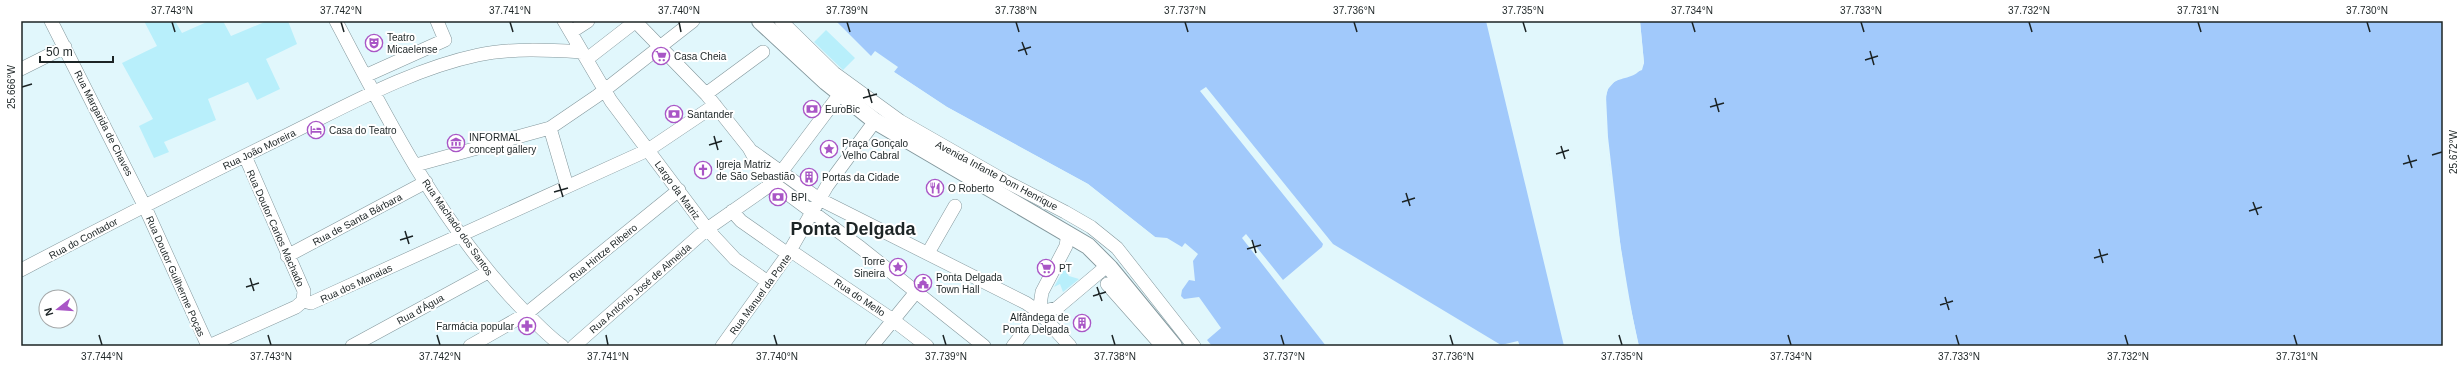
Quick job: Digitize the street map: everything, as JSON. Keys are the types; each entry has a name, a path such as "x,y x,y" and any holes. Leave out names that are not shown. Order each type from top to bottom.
{"main road":[{"name":"Avenida Infante Dom Henrique","path":"760,21 840,94 875,121 1088,246 1108,265 1174,346"}],"street":[{"name":"Rua Margarida de Chaves","path":"51,21 144,205"},
{"name":"Rua Machado dos Santos","path":"336,21 373,92 426,182 461,234 488,272 526,314 561,346"},
{"path":"365,76 445,40 437,21"},
{"path":"567,26 588,21"},
{"path":"585,55 636,21 662,46 706,94 748,148 813,212 866,250 984,346"},
{"path":"416,165 550,128 662,46 693,21"},
{"name":"Avenida Infante Dom Henrique","path":"782,21 834,72 900,121 1005,181 1091,227 1117,248 1194,346"},
{"name":"Largo da Matriz","path":"567,26 604,89 679,190 706,230 777,178"},
{"path":"21,69 65,47"},
{"name":"Rua João Moreira","path":"144,205 373,92 419,74 480,54 517,51 585,55"},
{"path":"706,94 763,52"},
{"path":"777,178 840,94"},
{"path":"648,150 714,105"},
{"path":"819,199 875,121"},
{"path":"550,128 567,186"},
{"name":"Rua dos Manaias","path":"208,346 296,307 303,301 311,303 648,150"},
{"name":"Rua Doutor Carlos Machado","path":"245,156 287,256 304,291 303,301"},
{"path":"777,178 928,253 1039,312 1070,346"},
{"name":"Rua de Santa Bárbara","path":"287,256 426,182"},
{"name":"Rua Hintze Ribeiro","path":"470,346 526,314 679,190"},
{"name":"Rua Manuel da Ponte","path":"722,346 789,253 819,199"},
{"name":"Rua do Contador","path":"21,270 144,205"},
{"name":"Rua Doutor Guilherme Poças","path":"144,205 208,346"},
{"path":"928,253 955,206"},
{"name":"Rua do Mello","path":"732,211 740,221 893,320 927,346"},
{"path":"706,230 735,259 768,282"},
{"name":"Rua António José de Almeida","path":"574,346 706,230"},
{"path":"1013,346 1039,312 1042,292 1066,246 1068,233"},
{"path":"1039,312 1056,308 1108,265"},
{"name":"Rua d'Água","path":"352,346 488,272"},
{"path":"1107,284 1162,346"},
{"path":"872,346 916,292"}],"shaded area":[{"path":"144,21 175,21 182,33 209,21 223,21 231,36 267,21 288,21 297,44 266,59 280,89 257,100 248,82 208,99 216,120 164,142 169,152 154,158 139,126 153,119 122,63 157,46"},
{"path":"836,21 1486,21 1564,346 1520,346 1518,341 1501,345 1333,244 1206,87 1200,91 1323,244 1322,247 1283,280 1246,234 1242,238 1326,346 1212,346 1207,340 1221,328 1199,297 1184,299 1181,296 1182,290 1189,280 1195,281 1193,261 1198,254 1185,243 1182,247 1167,238 1155,237 1088,184 947,107 894,72 898,67 875,51 871,56"},
{"path":"1640,21 2443,21 2443,346 1639,346 1622,256 1616,214 1607,134 1606,105 1608,89 1611,85 1614,82 1637,73 1644,63"},
{"path":"826,30 855,58 843,70 814,42"},
{"path":"1064,269 1069,276 1079,279 1063,292 1060,284 1054,287"}],"pier":[{"path":"1638,21 1640,21 1644,63 1642,70 1615,81 1608,89 1606,96 1608,137 1621,250 1628,296 1639,346 1636,341 1626,296 1619,250 1606,137 1604,96 1607,88 1614,79 1640,68 1642,63"},
{"path":"894,72 947,107 1088,184 1155,237 1087,186 946,109 893,74"}],"place":[{"name":"Teatro Micaelense","path":"374,43"},
{"name":"Casa Cheia","path":"661,56"},
{"name":"EuroBic","path":"812,109"},
{"name":"Santander","path":"674,114"},
{"name":"Casa do Teatro","path":"316,130"},
{"name":"INFORMAL concept gallery","path":"456,143"},
{"name":"Praça Gonçalo Velho Cabral","path":"829,149"},
{"name":"Igreja Matriz de São Sebastião","path":"703,170"},
{"name":"Portas da Cidade","path":"809,177"},
{"name":"O Roberto","path":"935,188"},
{"name":"BPI","path":"778,197"},
{"name":"Torre Sineira","path":"898,267"},
{"name":"PT","path":"1046,268"},
{"name":"Ponta Delgada Town Hall","path":"923,283"},
{"name":"Alfândega de Ponta Delgada","path":"1082,323"},
{"name":"Farmácia popular","path":"527,326"}],"district":[{"name":"Ponta Delgada","path":"853,229"}]}
